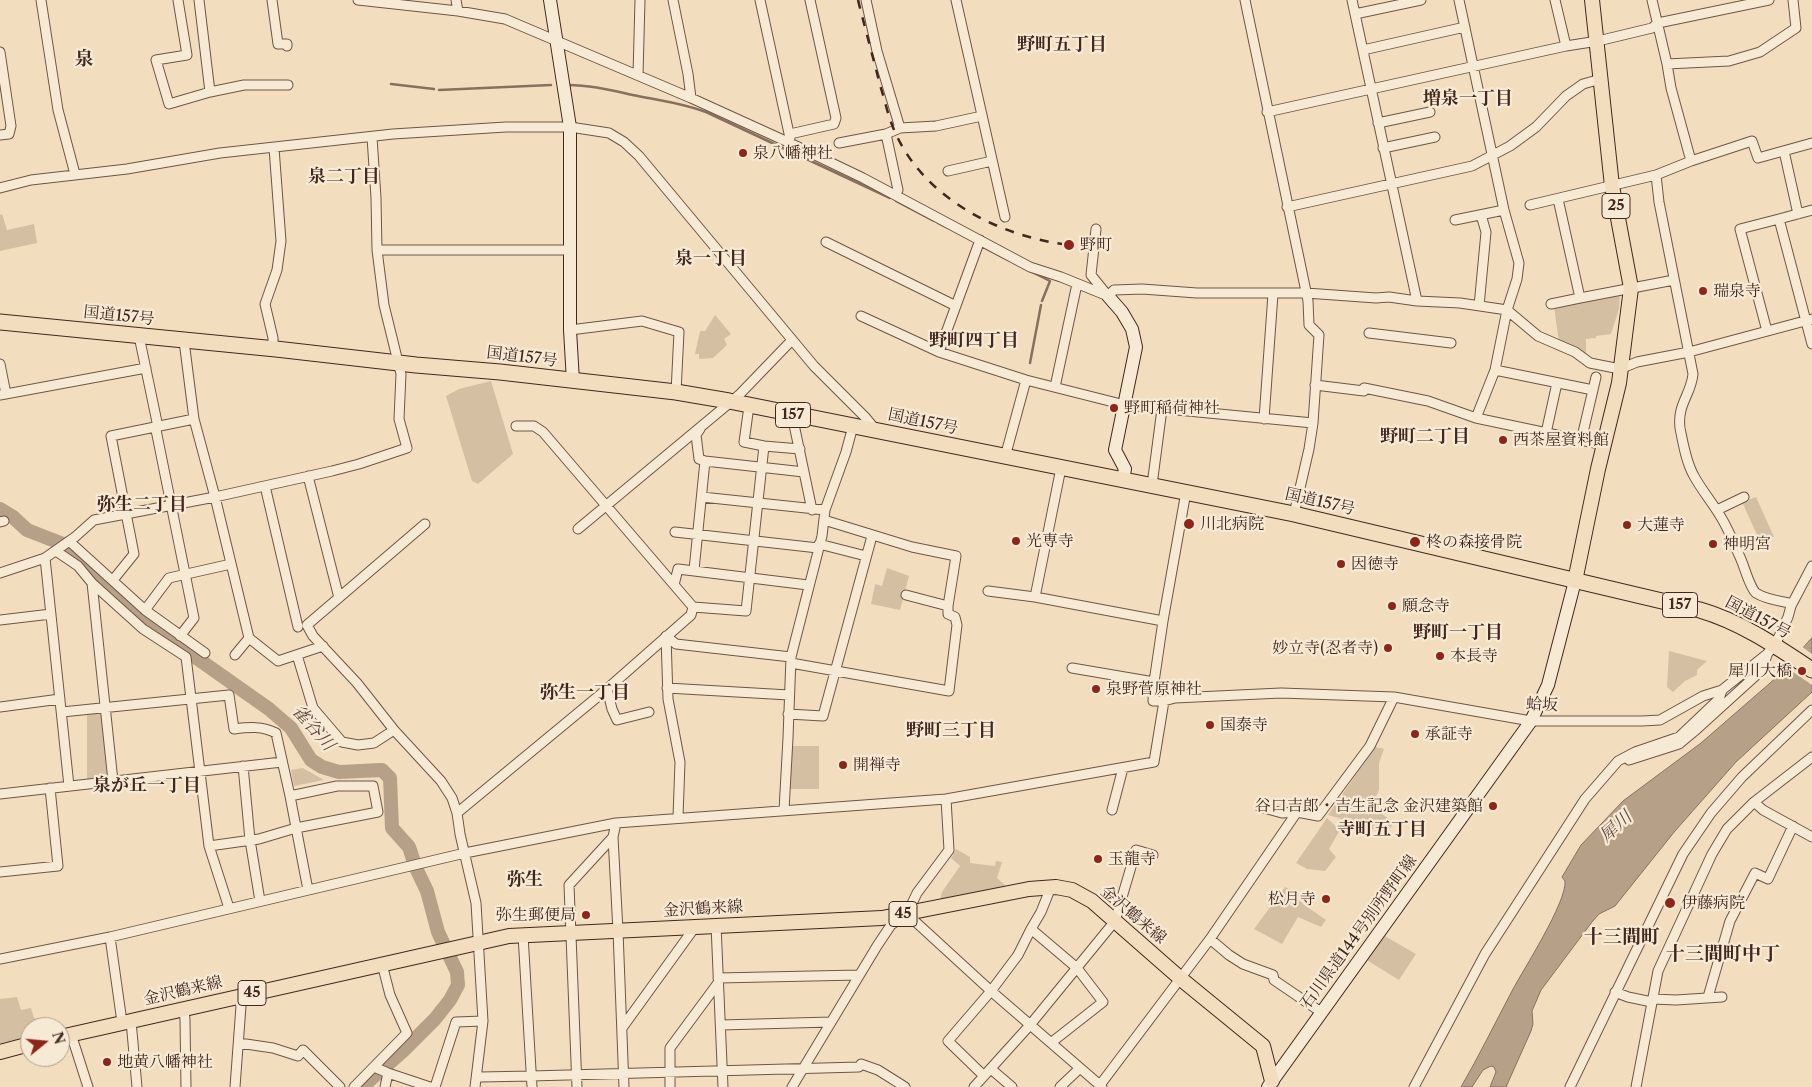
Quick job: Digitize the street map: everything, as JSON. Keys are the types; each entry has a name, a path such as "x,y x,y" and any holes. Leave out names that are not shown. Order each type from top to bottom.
{"highway":[{"name":"国道157号","path":"0,322 676,392 875,429 1005,457 1294,514 1700,610 1724,617 1773,649 1812,670"}],"main road":[{"path":"550,0 558,40 570,127 570,330 573,381"},
{"name":"25","path":"1575,581 1620,369 1631,288 1612,186 1598,41 1592,0"},
{"path":"1108,296 1122,312 1132,329 1136,347 1115,450 1125,469 1123,479"},
{"name":"石川県道144号別所野町線","path":"1273,1085 1321,1012 1531,721 1548,685 1575,581"},
{"name":"金沢鶴来線","path":"70,1034 478,943 523,935 882,918 947,910 1029,889 1051,886 1072,890 1092,901 1181,979 1263,1046 1273,1085"},
{"path":"0,1052 20,1047"}],"street":[{"path":"40,0 58,110 75,174"},
{"path":"178,0 187,55 156,60 169,104 210,92 244,85 288,85"},
{"path":"199,0 210,92"},
{"path":"272,0 278,44 287,44 287,46"},
{"path":"364,0 458,11 505,19 558,40 790,139 1030,268 1061,277 1108,296"},
{"path":"456,0 458,11"},
{"path":"638,75 640,0"},
{"path":"673,0 687,66 691,98"},
{"path":"760,0 790,139"},
{"path":"790,139 834,124 836,118 810,0"},
{"path":"866,0 877,51 900,128"},
{"path":"956,0 1005,217"},
{"path":"1245,0 1306,293 1309,325 1319,336 1313,422 1309,450 1294,514"},
{"path":"1352,0 1417,301"},
{"path":"1355,14 1421,0"},
{"path":"1459,0 1504,210 1519,263 1517,279 1507,310 1495,370 1476,418"},
{"path":"1555,0 1566,46"},
{"path":"1652,0 1671,88 1692,161"},
{"path":"1267,112 1566,46 1598,41 1652,28 1658,23 1769,0"},
{"path":"1667,64 1729,61 1760,52 1796,28 1793,0"},
{"path":"1362,50 1465,27"},
{"path":"0,52 11,126 9,134 0,135"},
{"path":"1287,207 1472,166 1492,157 1536,127 1566,96 1583,84 1601,79"},
{"path":"1378,123 1430,112"},
{"path":"839,144 886,134 900,128 936,126 982,116"},
{"path":"0,188 31,180 127,169 220,153 440,130 570,127 609,132 624,142 639,156 814,366 875,429"},
{"path":"886,134 898,190 895,195"},
{"path":"0,573 46,558 94,520 215,497 308,476 359,464 407,448 399,419 401,374 384,305 377,250 372,137"},
{"path":"1383,148 1435,137"},
{"path":"1530,205 1656,176 1692,161 1752,141 1758,158 1812,143"},
{"path":"273,349 273,338 265,304 278,270 281,241 274,148"},
{"path":"1784,151 1798,214"},
{"path":"948,171 992,161"},
{"path":"1656,176 1674,280 1694,374 1692,384 1682,403 1680,414 1680,428 1689,465 1694,476 1717,510 1737,549 1752,588 1756,593 1789,603 1791,606"},
{"path":"1558,199 1580,298"},
{"path":"1455,220 1504,210"},
{"path":"1767,331 1740,229 1812,210"},
{"path":"1479,306 1486,232 1481,215"},
{"path":"1779,219 1809,320 1812,344"},
{"path":"1096,229 1091,276 1108,296"},
{"path":"939,352 980,240"},
{"path":"826,242 956,306"},
{"path":"377,250 570,250"},
{"path":"1551,304 1674,280"},
{"path":"1055,387 1076,284"},
{"path":"1108,296 1114,290 1142,289 1197,293 1306,293 1460,303 1507,310 1538,336 1575,352 1590,363 1620,369 1637,362 1689,352 1809,320"},
{"path":"1264,419 1273,294"},
{"path":"861,316 939,352 1026,380 1125,405 1313,422"},
{"path":"570,330 642,321 679,332 676,392"},
{"path":"1369,333 1451,343"},
{"path":"139,336 194,618 180,636"},
{"path":"578,529 739,394 792,340"},
{"path":"184,341 194,419 249,638 278,661 323,646"},
{"path":"0,364 3,395 146,368"},
{"path":"1495,370 1593,390"},
{"path":"1581,441 1596,377"},
{"path":"1005,457 1026,380"},
{"path":"1546,433 1557,383"},
{"path":"1316,385 1364,389 1428,401 1476,418 1604,445"},
{"path":"749,406 744,442 800,449"},
{"path":"1152,485 1162,409"},
{"path":"792,415 812,510"},
{"path":"113,580 134,554 111,436 194,419"},
{"path":"707,420 696,435 698,459 804,472"},
{"path":"516,426 534,426 543,432 693,607 746,611 764,446"},
{"path":"784,810 791,660 808,584 819,546 825,510 854,426"},
{"path":"694,570 705,461"},
{"path":"1035,597 1061,468"},
{"path":"308,476 338,598"},
{"path":"264,486 298,626"},
{"path":"0,959 110,937 414,865 616,823 946,799 1154,762 1164,701 1153,701 1154,682 1186,492"},
{"path":"1717,510 1744,497"},
{"path":"702,498 825,510"},
{"path":"666,636 676,644 791,660 835,672 949,691 957,625 955,617 948,614 948,606 956,556 912,547 824,520"},
{"path":"425,524 307,625 313,636 441,781 452,798 457,813 476,903 483,1021 475,1087"},
{"path":"675,532 819,546 866,556"},
{"path":"788,714 823,716 872,536"},
{"path":"63,546 113,580 145,610 205,653"},
{"path":"63,546 92,583 144,629 186,657 209,846 229,908"},
{"path":"46,558 70,786"},
{"path":"145,610 169,578 231,564"},
{"path":"1618,761 1631,760 1678,744 1762,670 1788,617 1791,606 1812,566"},
{"path":"674,585 678,569 808,584"},
{"path":"92,583 113,781"},
{"path":"988,591 1035,597 1163,621"},
{"path":"906,595 948,606"},
{"path":"457,813 607,689 691,615 693,607"},
{"path":"0,620 51,614"},
{"path":"666,636 668,699 680,762 678,817"},
{"path":"235,655 249,638"},
{"path":"1414,1087 1485,954 1585,799 1618,761 1635,752 1679,737 1719,699 1722,690 1773,649"},
{"path":"297,655 313,708 342,742 358,745 374,743 394,730"},
{"path":"1072,668 1154,682"},
{"path":"667,688 789,695"},
{"path":"607,689 617,720 650,712"},
{"name":"蛤坂","path":"1164,701 1176,698 1281,693 1394,697 1531,721 1642,722 1660,720 1703,696 1722,690"},
{"path":"62,712 106,706 229,695 234,729 267,728 276,733 308,890"},
{"path":"1260,807 1282,813 1296,812 1318,816 1370,746 1394,697"},
{"path":"0,707 60,699"},
{"path":"1570,1087 1683,854 1711,813 1742,777 1812,710"},
{"path":"1636,1087 1658,971 1712,854 1727,829 1754,802 1812,757"},
{"path":"0,794 282,762"},
{"path":"243,766 250,840 260,901"},
{"path":"1112,810 1123,768"},
{"path":"209,846 250,840 296,828 378,812 373,786 337,786 290,796"},
{"path":"0,872 58,866 50,788"},
{"path":"792,1087 891,925 907,914 917,893 949,850 946,799"},
{"path":"1754,802 1763,810 1812,837"},
{"path":"907,914 991,991 1052,1042 1079,1069 1101,1086 1210,939 1296,812"},
{"path":"616,823 613,837 624,1087"},
{"path":"1708,997 1730,921 1755,873 1768,879 1793,826"},
{"path":"577,1087 569,885 613,837"},
{"path":"974,1087 1030,1025 1115,921 1136,850 1152,855"},
{"path":"1012,1087 987,1073 948,1041 1018,956 1031,929 1042,912 1051,886"},
{"path":"716,925 723,1087"},
{"path":"622,1028 695,927"},
{"path":"1031,929 1077,968 1103,1002 1052,1042"},
{"path":"523,935 532,1087"},
{"path":"110,937 137,1087"},
{"path":"1210,939 1243,964 1273,975 1274,980 1321,1012"},
{"path":"354,1087 375,1068 407,1033 390,995 382,964"},
{"path":"718,980 859,975"},
{"path":"670,1087 670,1048 718,980"},
{"path":"1615,992 1628,997 1652,1000 1722,997"},
{"path":"235,1087 241,1006 238,997"},
{"path":"184,1009 186,1087"},
{"path":"435,1087 456,1022 483,1021"},
{"path":"720,1025 831,1022"},
{"path":"239,1043 273,1048 298,1056 303,1050 340,1087"},
{"path":"70,1044 88,1087"},
{"path":"477,1075 481,1077 670,1073 860,1065 878,1070 905,1087"},
{"path":"375,1068 430,1087"},
{"path":"1060,1087 1079,1069"},
{"path":"385,1087 387,1072"}],"shaded area":[{"path":"2,214 7,230 34,224 37,243 0,251 0,215"},
{"path":"1620,293 1619,309 1611,334 1586,339 1586,356 1577,348 1559,342 1554,307"},
{"path":"715,315 731,334 724,339 727,345 713,358 699,359 699,354 695,354 700,331 705,331"},
{"path":"491,381 513,454 478,484 472,481 446,396 459,389"},
{"path":"1756,497 1774,537 1758,537 1742,502"},
{"path":"887,568 909,576 900,610 871,604 875,584 882,586"},
{"path":"1669,651 1707,661 1697,670 1697,675 1685,681 1673,692 1667,687"},
{"path":"103,711 109,777 87,779 87,713"},
{"path":"792,746 819,746 819,789 788,789"},
{"path":"1375,747 1384,749 1379,763 1379,790 1371,807 1394,822 1386,835 1363,825 1328,815"},
{"path":"303,768 324,780 294,786 291,770"},
{"path":"1327,818 1340,830 1329,849 1336,857 1325,871 1307,869 1296,863"},
{"path":"956,849 970,857 970,863 995,866 996,861 1002,862 997,878 1006,886 940,900 942,892 960,866 951,858"},
{"path":"1285,887 1304,896 1301,901 1303,904 1326,920 1321,927 1298,917 1282,944 1254,929"},
{"path":"1383,935 1416,954 1399,980 1365,959"},
{"path":"17,997 21,1010 31,1008 34,1017 20,1017 20,1039 0,1044 0,999"}],"water":[{"name":"犀川","path":"1812,638 1812,692 1736,762 1675,831 1615,906 1599,914 1592,922 1541,990 1532,1011 1533,1024 1531,1031 1506,1087 1490,1087 1496,1072 1494,1067 1491,1066 1483,1070 1472,1087 1461,1087 1552,919 1564,891 1565,881 1562,877 1581,845 1623,801 1701,743 1777,677"}],"pier":[{"name":"犀川大橋","path":"1801,646 1812,654 1812,685 1783,665"}],"waterway":[{"path":"391,84 434,89"},
{"path":"439,90 551,85"},
{"path":"568,85 586,86 681,104 706,112 890,198"},
{"path":"896,201 934,221"},
{"path":"938,223 948,228"},
{"path":"981,246 1008,260"},
{"path":"1030,271 1050,281 1042,301"},
{"path":"1030,363 1041,305"},
{"name":"雀谷川","path":"0,509 13,517 27,530 63,544 89,565 157,630 269,709 291,728 311,760 322,767 339,772 382,770 390,778 392,828 409,847 427,891 438,932 457,972 458,985 450,1000 435,1019 403,1051 362,1087"}],"railway":[{"path":"858,0 888,114 907,155 923,175 942,193 987,221 1036,239 1062,244"}],"place":[{"name":"泉八幡神社","path":"743,153"},
{"name":"野町","path":"1069,245"},
{"name":"瑞泉寺","path":"1703,291"},
{"name":"野町稲荷神社","path":"1114,408"},
{"name":"西茶屋資料館","path":"1503,440"},
{"name":"川北病院","path":"1189,524"},
{"name":"大蓮寺","path":"1627,525"},
{"name":"光専寺","path":"1016,541"},
{"name":"柊の森接骨院","path":"1415,542"},
{"name":"神明宮","path":"1713,544"},
{"name":"因徳寺","path":"1341,564"},
{"name":"願念寺","path":"1392,606"},
{"name":"妙立寺(忍者寺)","path":"1388,648"},
{"name":"本長寺","path":"1440,656"},
{"name":"犀川大橋","path":"1802,671"},
{"name":"泉野菅原神社","path":"1096,689"},
{"name":"国泰寺","path":"1210,725"},
{"name":"承証寺","path":"1415,734"},
{"name":"開禅寺","path":"843,765"},
{"name":"谷口吉郎・吉生記念 金沢建築館","path":"1493,806"},
{"name":"玉龍寺","path":"1098,859"},
{"name":"松月寺","path":"1326,899"},
{"name":"伊藤病院","path":"1670,903"},
{"name":"弥生郵便局","path":"586,915"},
{"name":"地黄八幡神社","path":"107,1062"}],"district":[{"name":"野町五丁目","path":"1062,45"},
{"name":"泉","path":"84,60"},
{"name":"増泉一丁目","path":"1468,99"},
{"name":"泉二丁目","path":"344,177"},
{"name":"泉一丁目","path":"711,259"},
{"name":"野町四丁目","path":"974,341"},
{"name":"野町二丁目","path":"1425,437"},
{"name":"弥生二丁目","path":"142,505"},
{"name":"野町一丁目","path":"1458,633"},
{"name":"弥生一丁目","path":"585,693"},
{"name":"野町三丁目","path":"951,731"},
{"name":"泉が丘一丁目","path":"147,786"},
{"name":"寺町五丁目","path":"1382,830"},
{"name":"弥生","path":"525,880"},
{"name":"十三間町","path":"1622,938"},
{"name":"十三間町中丁","path":"1723,955"}]}
